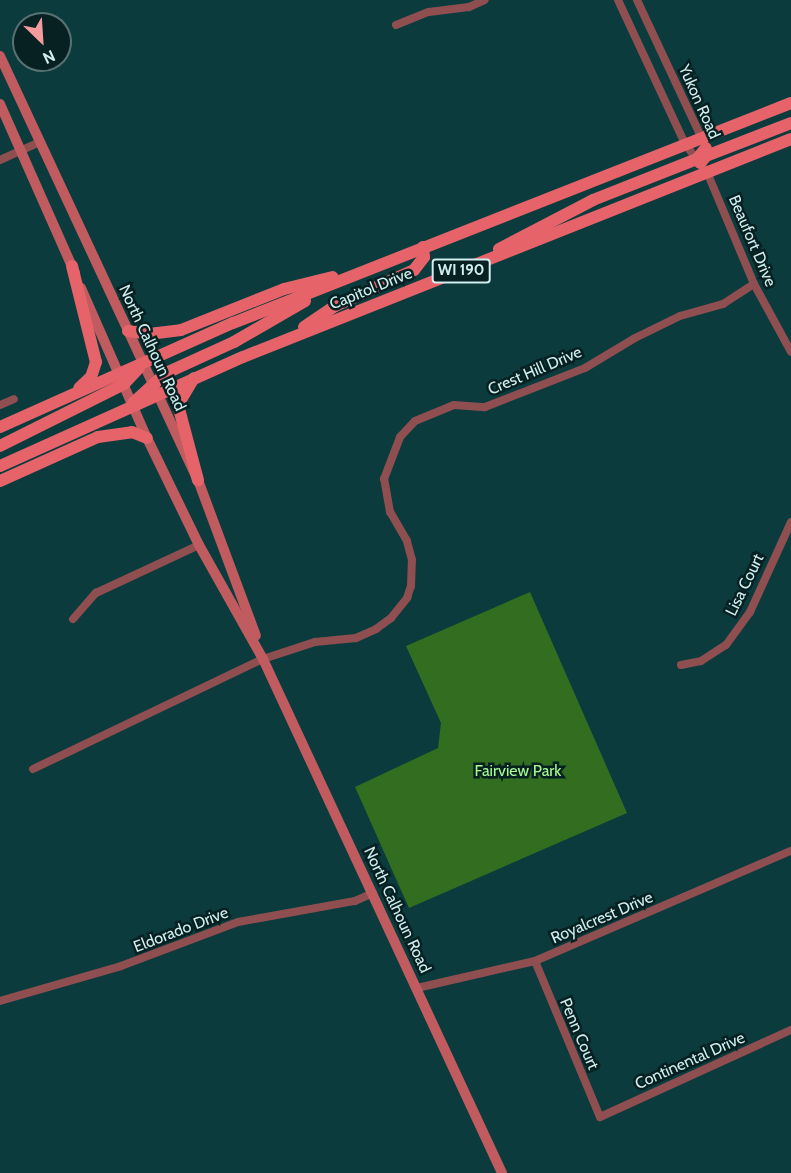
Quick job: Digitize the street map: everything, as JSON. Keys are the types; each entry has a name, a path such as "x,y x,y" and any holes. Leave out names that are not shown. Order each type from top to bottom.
{"main road":[{"name":"Capitol Drive","path":"154,388 194,378 456,273 593,200 703,156 791,103"},
{"path":"703,156 791,123"},
{"name":"Capitol Drive","path":"143,363 373,267 685,144 703,156 791,139"},
{"path":"283,341 335,306 414,270 424,257 423,247"},
{"path":"70,395 91,377 96,362 72,266"},
{"path":"128,331 149,334 180,330 284,289 373,267"},
{"path":"0,466 132,404 154,388 337,282"},
{"path":"0,446 121,379 143,363"},
{"path":"194,378 178,405 198,480"},
{"path":"0,427 70,395 121,379"},
{"path":"0,481 98,436 132,432 147,438"}],"street":[{"path":"396,25 429,12 468,7 484,0"},
{"name":"Yukon Road","path":"618,0 685,144 703,156"},
{"name":"Yukon Road","path":"637,0 703,156"},
{"name":"North Calhoun Road","path":"0,56 198,480 227,552 263,659"},
{"name":"North Calhoun Road","path":"0,104 147,438 199,545 263,659 502,1173"},
{"path":"0,160 39,142"},
{"name":"Beaufort Drive","path":"703,156 754,284 791,352"},
{"name":"Crest Hill Drive","path":"33,769 263,659 315,642 356,638 392,618 407,598 412,560 407,541 390,512 384,479 399,437 416,421 454,405 485,407 585,368 635,338 680,316 723,304 754,284"},
{"path":"0,405 14,399"},
{"name":"Lisa Court","path":"681,665 701,661 726,645 750,612 791,522"},
{"path":"73,619 96,593 199,545"},
{"name":"Royalcrest Drive","path":"417,988 535,961 791,851"},
{"name":"Eldorado Drive","path":"0,1001 112,970 238,922 355,901 373,893"},
{"name":"Penn Court","path":"535,961 600,1117"},
{"name":"Continental Drive","path":"600,1117 791,1030"}],"green space":[{"name":"Fairview Park","path":"530,592 627,813 409,908 355,787 438,748 441,723 406,646"}]}
